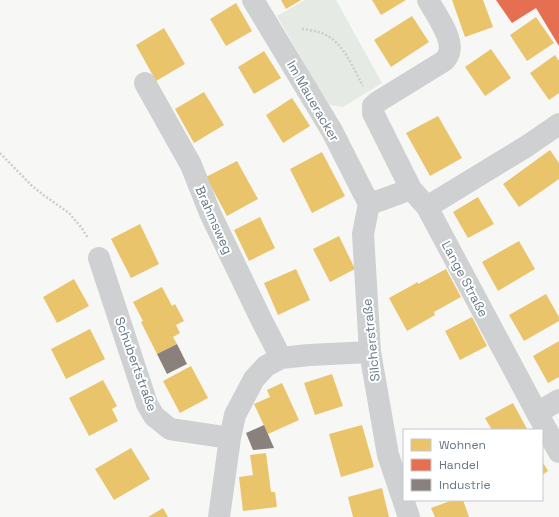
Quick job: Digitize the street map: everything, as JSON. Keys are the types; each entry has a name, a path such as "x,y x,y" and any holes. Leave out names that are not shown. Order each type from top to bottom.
{"street":[{"name":"Im Maueracker","path":"254,0 332,131 369,204"},
{"path":"373,106 444,61 450,52 448,35 428,0"},
{"name":"Brahmsweg","path":"145,83 191,165 210,213 281,358"},
{"name":"Lange Straße","path":"373,106 373,113 411,189 427,207 559,452"},
{"path":"427,207 527,146 559,124"},
{"path":"369,204 411,189"},
{"name":"Silcherstraße","path":"369,204 363,234 370,352 388,455 403,499"},
{"name":"Schubertstraße","path":"99,258 147,404 154,416 170,429 230,438"},
{"path":"219,517 230,438 235,415 254,379 266,366 281,358 370,352"},
{"path":"537,413 559,400"},
{"name":"Silcherstraße","path":"404,501 409,517"}],"path":[{"path":"302,29 323,33 332,39 344,51 373,106"},
{"path":"0,153 31,185 69,213 81,227 99,258"}],"shaded area":[{"path":"305,0 336,0 382,83 343,107 330,105 324,98 277,16"}],"building: Wohnen":[{"path":"281,0 301,0 286,9"},
{"path":"372,0 406,0 381,15"},
{"path":"452,0 483,0 493,27 465,37"},
{"path":"236,3 252,31 226,46 210,19"},
{"path":"412,16 429,42 391,67 374,40"},
{"path":"536,17 554,43 527,61 510,35"},
{"path":"164,28 185,64 156,81 136,45"},
{"path":"491,49 511,78 485,96 465,67"},
{"path":"264,51 281,78 254,94 238,67"},
{"path":"555,55 559,61 559,93 549,100 530,73"},
{"path":"204,92 224,125 194,143 175,109"},
{"path":"292,98 310,126 283,143 266,115"},
{"path":"438,116 462,158 430,176 406,133"},
{"path":"550,150 559,163 559,179 519,207 503,184"},
{"path":"322,152 345,196 312,213 290,169"},
{"path":"237,161 258,199 227,216 206,177"},
{"path":"478,197 494,224 468,238 453,212"},
{"path":"260,217 275,248 249,261 234,230"},
{"path":"140,224 159,264 131,278 111,239"},
{"path":"339,236 355,269 330,282 313,249"},
{"path":"519,241 535,269 498,291 482,262"},
{"path":"296,269 310,300 278,315 264,283"},
{"path":"446,269 461,297 434,312 435,315 407,331 389,298"},
{"path":"74,279 89,306 57,323 43,297"},
{"path":"162,287 172,306 175,304 184,321 176,325 180,333 173,337 177,344 157,354 133,302"},
{"path":"546,294 559,317 559,321 524,341 509,315"},
{"path":"472,317 487,346 460,360 445,331"},
{"path":"90,329 105,359 66,379 51,349"},
{"path":"559,341 559,377 548,383 533,356"},
{"path":"191,366 208,398 180,413 163,381"},
{"path":"332,374 343,406 315,415 304,383"},
{"path":"103,380 117,406 112,409 118,421 89,436 69,398"},
{"path":"282,383 299,420 268,434 254,404 270,397 267,390"},
{"path":"513,403 527,429 491,429 485,418"},
{"path":"362,425 374,467 341,477 329,434"},
{"path":"131,448 150,479 114,500 95,469"},
{"path":"266,453 271,492 275,492 277,507 243,511 239,477 253,475 250,455"},
{"path":"543,463 548,471 543,474"},
{"path":"382,488 389,517 353,517 348,497"},
{"path":"450,501 463,501 469,517 435,517 431,508"},
{"path":"163,508 168,517 148,517"}],"building: Handel":[{"path":"496,0 559,0 559,46 536,8 512,23"}],"building: Industrie":[{"path":"177,344 187,364 167,374 157,354"},
{"path":"264,425 274,448 253,450 246,433"}]}
